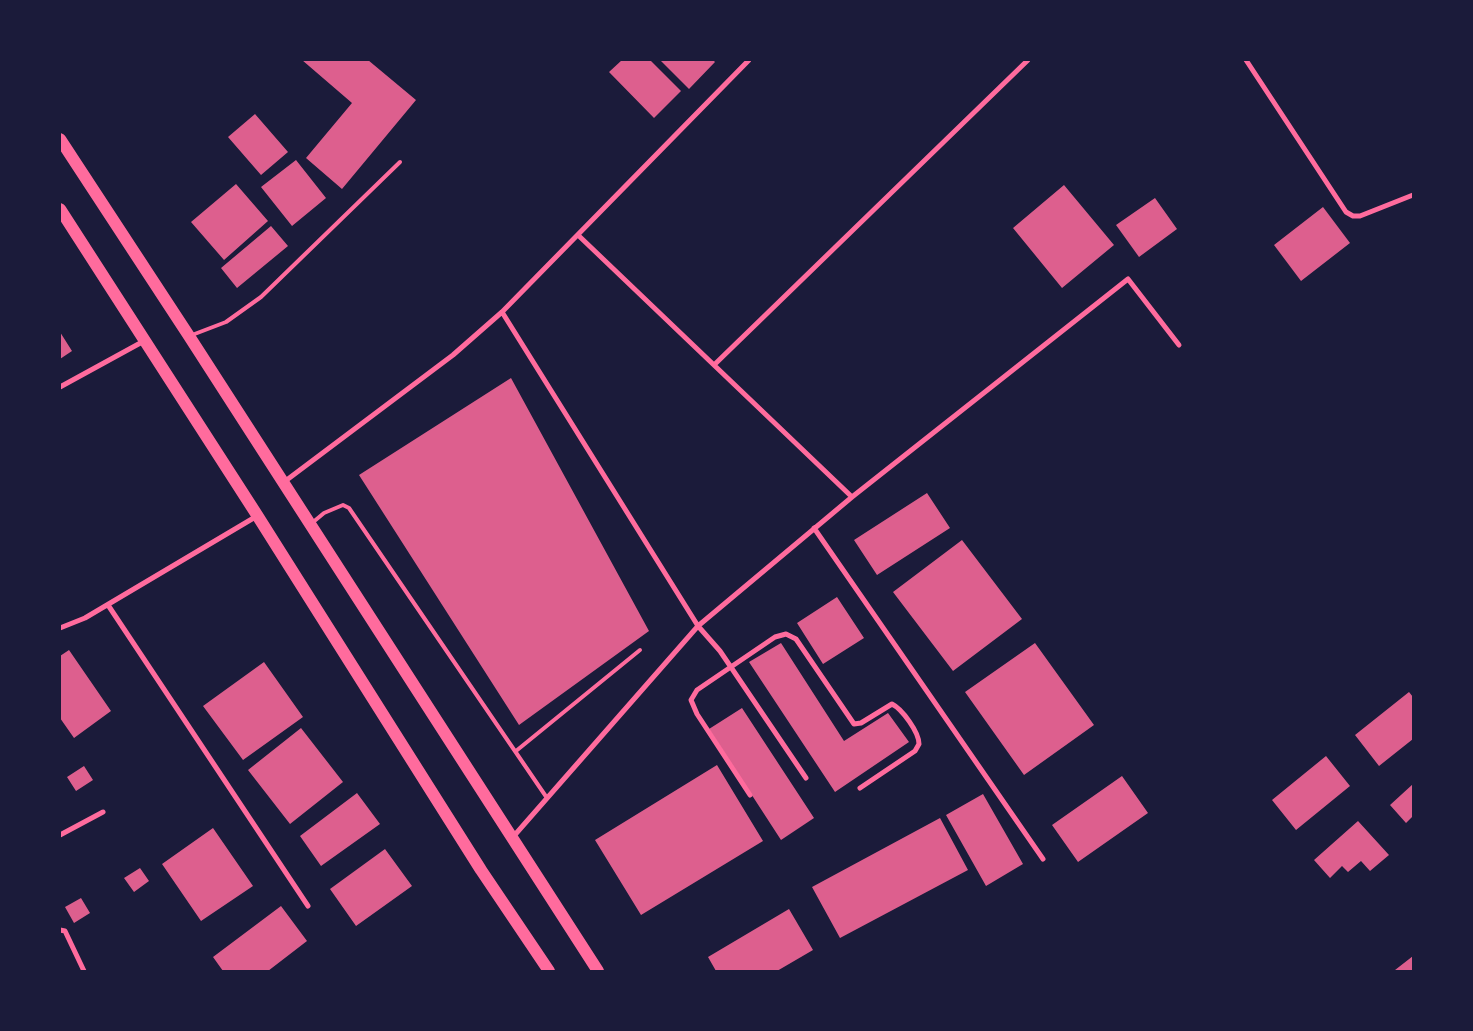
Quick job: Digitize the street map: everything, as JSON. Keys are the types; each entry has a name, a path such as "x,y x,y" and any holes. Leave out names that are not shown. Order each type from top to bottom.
{"main road":[{"path":"60,139 598,971"},
{"path":"60,209 257,515 481,870 549,971"}],"street":[{"path":"283,482 453,355 502,312 579,236 749,60"},
{"path":"714,365 1028,60"},
{"path":"1246,60 1346,212 1353,216 1360,216 1413,195"},
{"path":"579,236 852,497"},
{"path":"511,839 698,626 852,497 1128,279 1179,346"},
{"path":"502,312 698,626 720,651 806,778"},
{"path":"60,387 144,341"},
{"path":"60,628 85,618 108,605 257,515"},
{"path":"814,528 1044,859"},
{"path":"108,605 308,906"},
{"path":"750,795 697,714 691,700 697,690 775,637 786,634 796,639 854,724 861,723 892,704 898,708 918,736 918,748 860,788"},
{"path":"60,835 103,812"},
{"path":"60,930 66,931 84,971"}],"lane":[{"path":"189,336 226,322 261,297 400,162"},
{"path":"310,524 337,507 343,505 349,508 547,798"},
{"path":"516,751 640,650"}],"building":[{"path":"302,60 368,60 416,100 342,189 306,158 352,103"},
{"path":"622,60 650,60 681,91 654,118 609,72"},
{"path":"660,60 713,60 715,62 689,89"},
{"path":"255,114 288,152 261,175 228,137"},
{"path":"296,160 326,198 292,226 261,187"},
{"path":"236,184 268,221 224,260 191,222"},
{"path":"1064,185 1114,245 1062,288 1013,228"},
{"path":"1155,198 1177,229 1139,257 1116,225"},
{"path":"1323,207 1350,243 1301,281 1274,245"},
{"path":"271,226 288,246 237,288 221,268"},
{"path":"60,332 72,351 60,359"},
{"path":"511,378 649,631 519,725 359,475"},
{"path":"927,493 950,528 877,575 854,540"},
{"path":"962,540 1022,619 953,671 893,592"},
{"path":"837,597 864,638 823,664 797,623"},
{"path":"781,643 844,741 888,713 909,742 835,792 749,662"},
{"path":"1035,643 1094,725 1024,775 965,692"},
{"path":"69,650 111,711 74,738 60,718 60,656"},
{"path":"264,662 303,717 243,760 203,706"},
{"path":"1409,692 1413,697 1413,739 1379,766 1355,735"},
{"path":"742,708 814,818 781,840 709,729"},
{"path":"301,728 343,782 290,824 248,770"},
{"path":"1326,756 1350,786 1296,830 1272,800"},
{"path":"717,765 763,841 641,915 595,840"},
{"path":"84,766 93,780 76,791 67,777"},
{"path":"1122,776 1148,813 1078,862 1052,825"},
{"path":"1413,784 1413,816 1406,823 1390,805"},
{"path":"357,793 380,824 321,866 300,836"},
{"path":"983,794 1023,864 986,886 946,815"},
{"path":"940,818 968,870 840,938 812,887"},
{"path":"1358,821 1389,855 1370,871 1361,861 1348,872 1342,866 1330,878 1314,860"},
{"path":"213,828 253,886 201,921 162,864"},
{"path":"385,849 412,886 356,926 330,889"},
{"path":"140,868 149,881 134,892 124,878"},
{"path":"81,898 90,913 74,923 65,907"},
{"path":"281,906 307,941 268,971 223,971 213,957"},
{"path":"789,909 813,950 777,971 716,971 708,957"},
{"path":"1413,956 1413,971 1395,970"}]}
